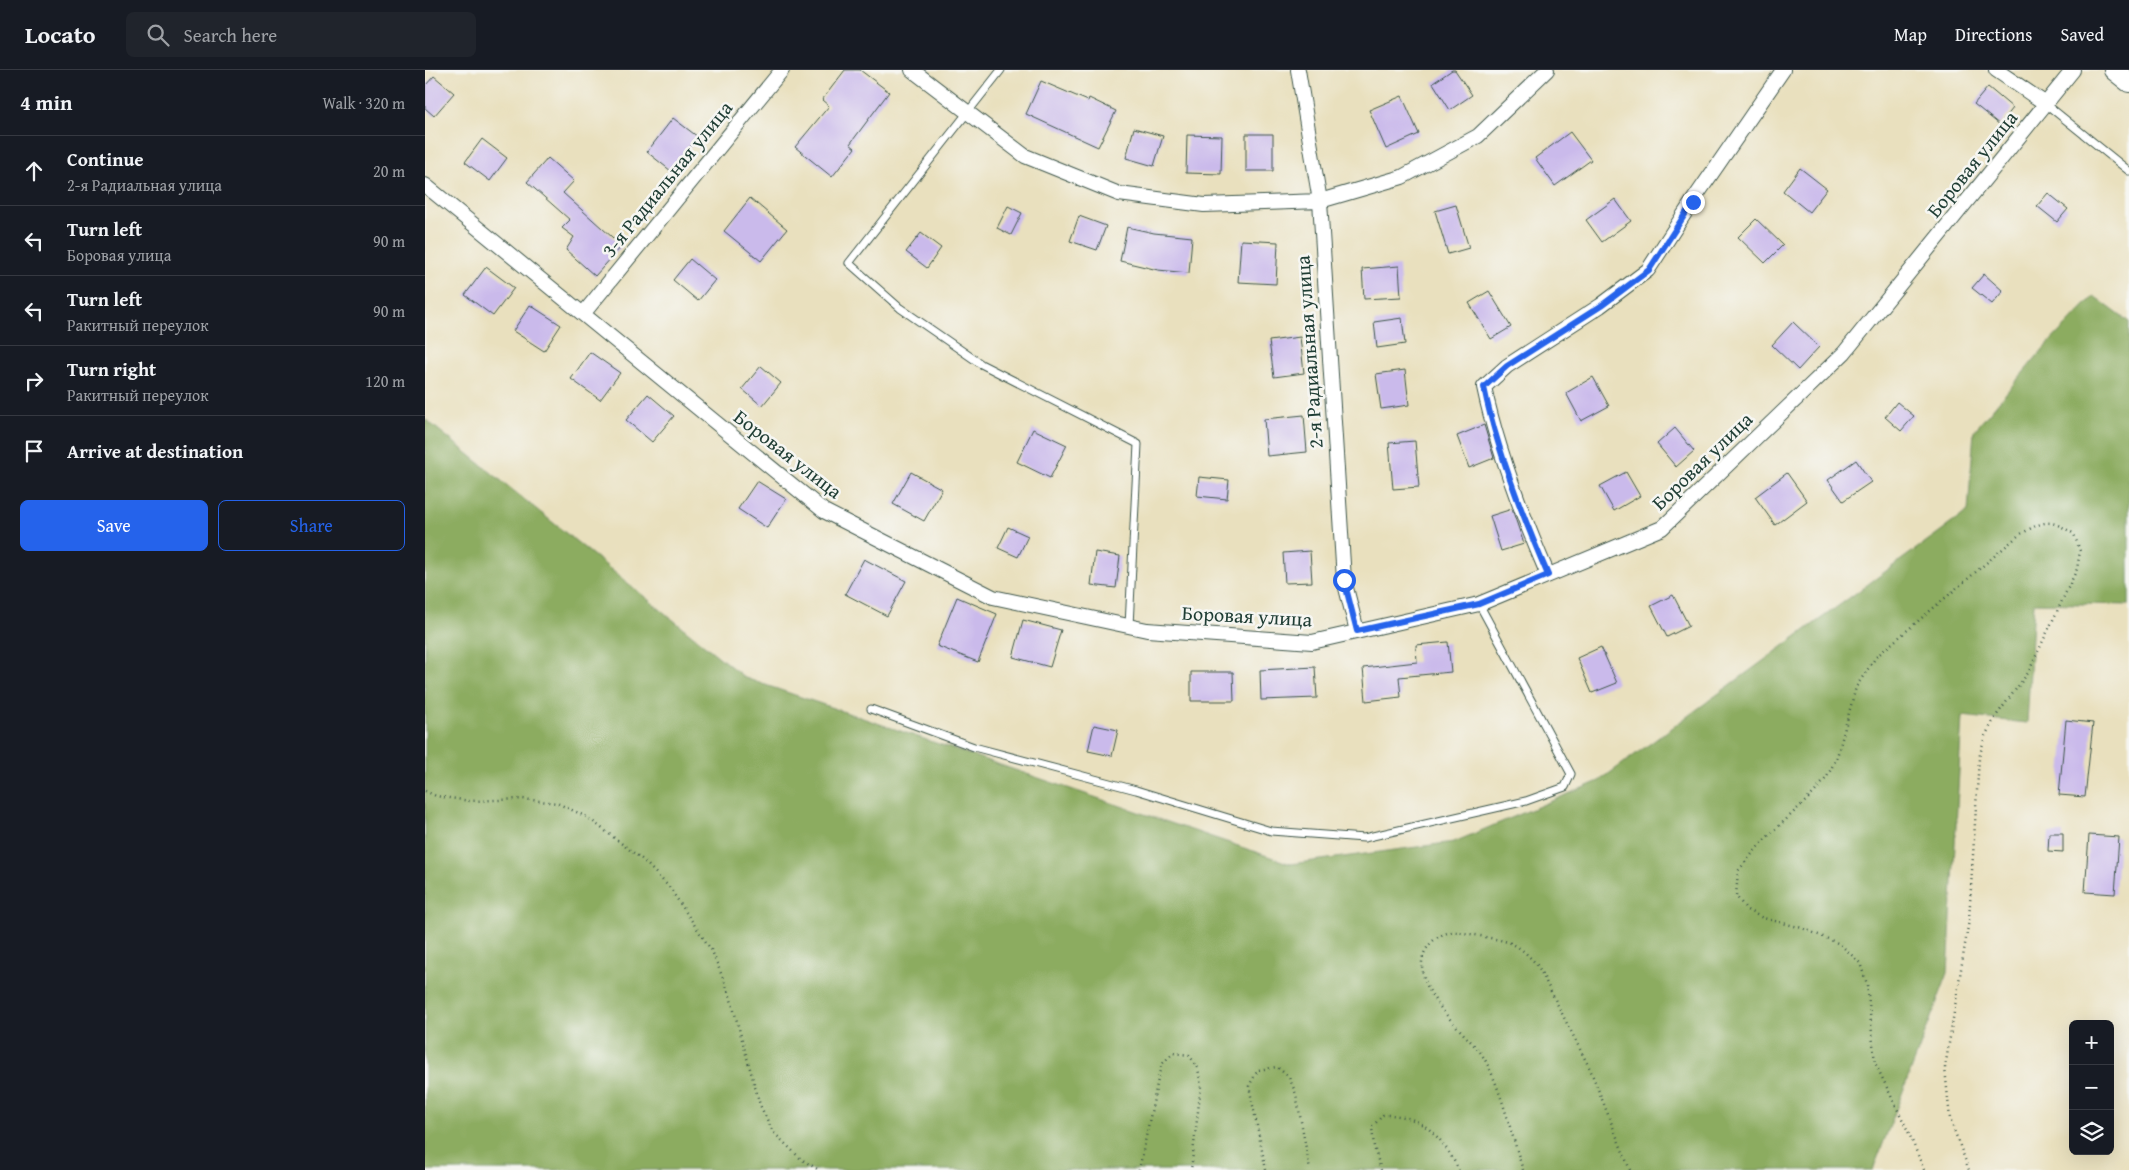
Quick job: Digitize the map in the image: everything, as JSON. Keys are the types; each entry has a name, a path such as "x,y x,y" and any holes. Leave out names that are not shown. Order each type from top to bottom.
{"street":[{"name":"3-я Радиальная улица","path":"583,314 781,70"},
{"path":"912,70 1025,156 1119,194 1204,206 1320,201 1402,177 1478,136 1547,70"},
{"name":"2-я Радиальная улица","path":"1298,70 1320,201 1344,580 1357,631"},
{"path":"1548,575 1534,543 1490,418 1484,387 1507,366 1601,306 1649,270 1783,70"},
{"path":"1996,70 2046,104"},
{"name":"Боровая улица","path":"425,185 824,511 993,597 1147,630 1312,642 1479,604 1662,528 1845,353 2073,70"},
{"path":"2114,70 2129,82"}],"lane":[{"path":"1001,70 849,263 900,308 981,364 1138,444 1129,626"},
{"path":"2046,104 2129,171"},
{"path":"871,709 974,747 1136,790 1271,831 1364,838 1526,802 1565,787 1571,774 1479,604"}],"path":[{"path":"1924,1170 1909,1131 1875,1062 1867,984 1860,963 1840,944 1802,928 1763,918 1747,910 1736,896 1738,871 1761,843 1814,794 1827,777 1837,757 1856,687 1876,656 2019,535 2038,524 2055,522 2075,534 2080,551 2077,569 2028,673 1996,716 1985,736 1979,758 1969,920 1945,1068 1950,1119 1969,1170"},
{"path":"425,791 436,796 470,801 523,798 557,803 587,817 643,860 669,887 712,951 730,996 760,1105 773,1132 801,1159 819,1170"},
{"path":"1523,1170 1495,1084 1481,1054 1446,1014 1427,986 1422,966 1423,954 1432,940 1452,932 1508,942 1526,952 1537,966 1590,1069 1630,1170"},
{"path":"1139,1170 1161,1065 1173,1053 1189,1055 1198,1068 1201,1086 1191,1170"},
{"path":"1266,1170 1249,1086 1258,1070 1277,1066 1289,1077 1296,1094 1311,1170"},
{"path":"1381,1170 1374,1147 1373,1127 1383,1115 1399,1114 1414,1120 1437,1135 1449,1151 1459,1170"}],"green space":[{"path":"2094,296 2129,322 2129,605 2034,603 2027,723 1962,716 1948,973 1873,1170 425,1170 425,419 745,678 1291,864 1454,842 1599,781 1968,511 1974,431 2044,348"}],"building":[{"path":"845,70 860,70 889,92 850,144 855,148 832,177 795,147 829,106 822,100"},
{"path":"1452,70 1455,70 1472,95 1450,110 1433,83"},
{"path":"434,76 454,93 434,116 425,108 425,86"},
{"path":"1041,81 1088,101 1089,98 1116,111 1098,147 1026,114"},
{"path":"1988,87 2013,108 2000,125 1974,104"},
{"path":"1402,96 1419,134 1386,149 1369,110"},
{"path":"673,118 698,137 671,171 647,152"},
{"path":"1134,128 1163,136 1154,166 1126,158"},
{"path":"1570,132 1591,160 1555,186 1535,158"},
{"path":"1246,134 1273,134 1273,171 1246,171"},
{"path":"1187,135 1222,136 1221,174 1186,173"},
{"path":"482,139 507,158 490,181 465,162"},
{"path":"548,158 574,181 563,193 622,246 595,276 566,250 574,237 562,228 570,220 527,182"},
{"path":"1800,168 1827,189 1809,212 1783,191"},
{"path":"2048,193 2068,209 2057,222 2037,206"},
{"path":"750,198 787,229 761,261 724,231"},
{"path":"1615,199 1631,221 1602,242 1586,220"},
{"path":"1456,205 1469,248 1448,254 1435,211"},
{"path":"1008,206 1022,213 1011,235 997,228"},
{"path":"1079,216 1106,226 1097,250 1070,241"},
{"path":"1756,219 1783,245 1765,263 1738,237"},
{"path":"1127,227 1154,233 1192,237 1189,273 1158,270 1120,261"},
{"path":"921,233 941,248 927,268 906,252"},
{"path":"1241,240 1278,242 1276,284 1238,282"},
{"path":"690,259 715,280 698,301 673,280"},
{"path":"1399,266 1401,297 1364,299 1362,269"},
{"path":"486,267 514,288 493,316 465,295"},
{"path":"1984,274 2003,291 1992,304 1972,288"},
{"path":"1489,291 1511,327 1491,339 1469,303"},
{"path":"530,305 561,325 544,351 513,331"},
{"path":"1402,318 1405,344 1377,348 1374,322"},
{"path":"1793,322 1819,347 1798,370 1772,345"},
{"path":"1300,337 1304,373 1274,377 1269,341"},
{"path":"590,352 620,373 600,400 571,379"},
{"path":"761,366 781,383 762,406 742,389"},
{"path":"1405,370 1409,405 1381,409 1376,374"},
{"path":"1593,377 1609,406 1581,421 1566,393"},
{"path":"648,394 674,416 652,442 626,420"},
{"path":"1897,402 1914,416 1901,431 1885,417"},
{"path":"1304,415 1307,452 1267,456 1264,419"},
{"path":"1484,425 1494,458 1469,468 1457,436"},
{"path":"1675,428 1694,451 1676,467 1657,444"},
{"path":"1033,429 1067,445 1050,478 1017,462"},
{"path":"1415,441 1419,487 1393,489 1389,443"},
{"path":"1856,460 1871,482 1843,501 1828,480"},
{"path":"911,472 942,489 924,521 893,504"},
{"path":"1626,472 1640,496 1614,511 1600,486"},
{"path":"1787,473 1807,501 1775,525 1755,497"},
{"path":"1199,477 1229,480 1227,499 1197,496"},
{"path":"757,481 786,499 767,528 738,509"},
{"path":"1512,509 1524,544 1501,551 1490,516"},
{"path":"1008,527 1028,536 1018,557 998,548"},
{"path":"1310,551 1312,582 1285,583 1283,553"},
{"path":"1095,552 1120,556 1116,588 1091,585"},
{"path":"864,559 906,581 887,616 845,594"},
{"path":"1673,595 1689,626 1667,637 1651,606"},
{"path":"957,597 997,614 978,662 937,646"},
{"path":"1023,620 1061,630 1050,667 1013,657"},
{"path":"1448,642 1451,672 1399,677 1401,697 1366,701 1363,668 1417,662 1416,645"},
{"path":"1601,647 1617,683 1592,693 1577,658"},
{"path":"1315,667 1317,698 1261,700 1260,670"},
{"path":"1191,672 1233,672 1234,701 1191,701"},
{"path":"2066,720 2093,723 2085,797 2059,795"},
{"path":"1094,725 1118,730 1112,756 1088,751"},
{"path":"2049,833 2063,833 2063,852 2048,851"},
{"path":"2089,835 2119,837 2115,894 2085,892"}],"route":[{"path":"1344,580 1357,631 1479,604 1548,575 1534,543 1490,418 1484,387 1507,366 1601,306 1649,270 1693,202"}]}
